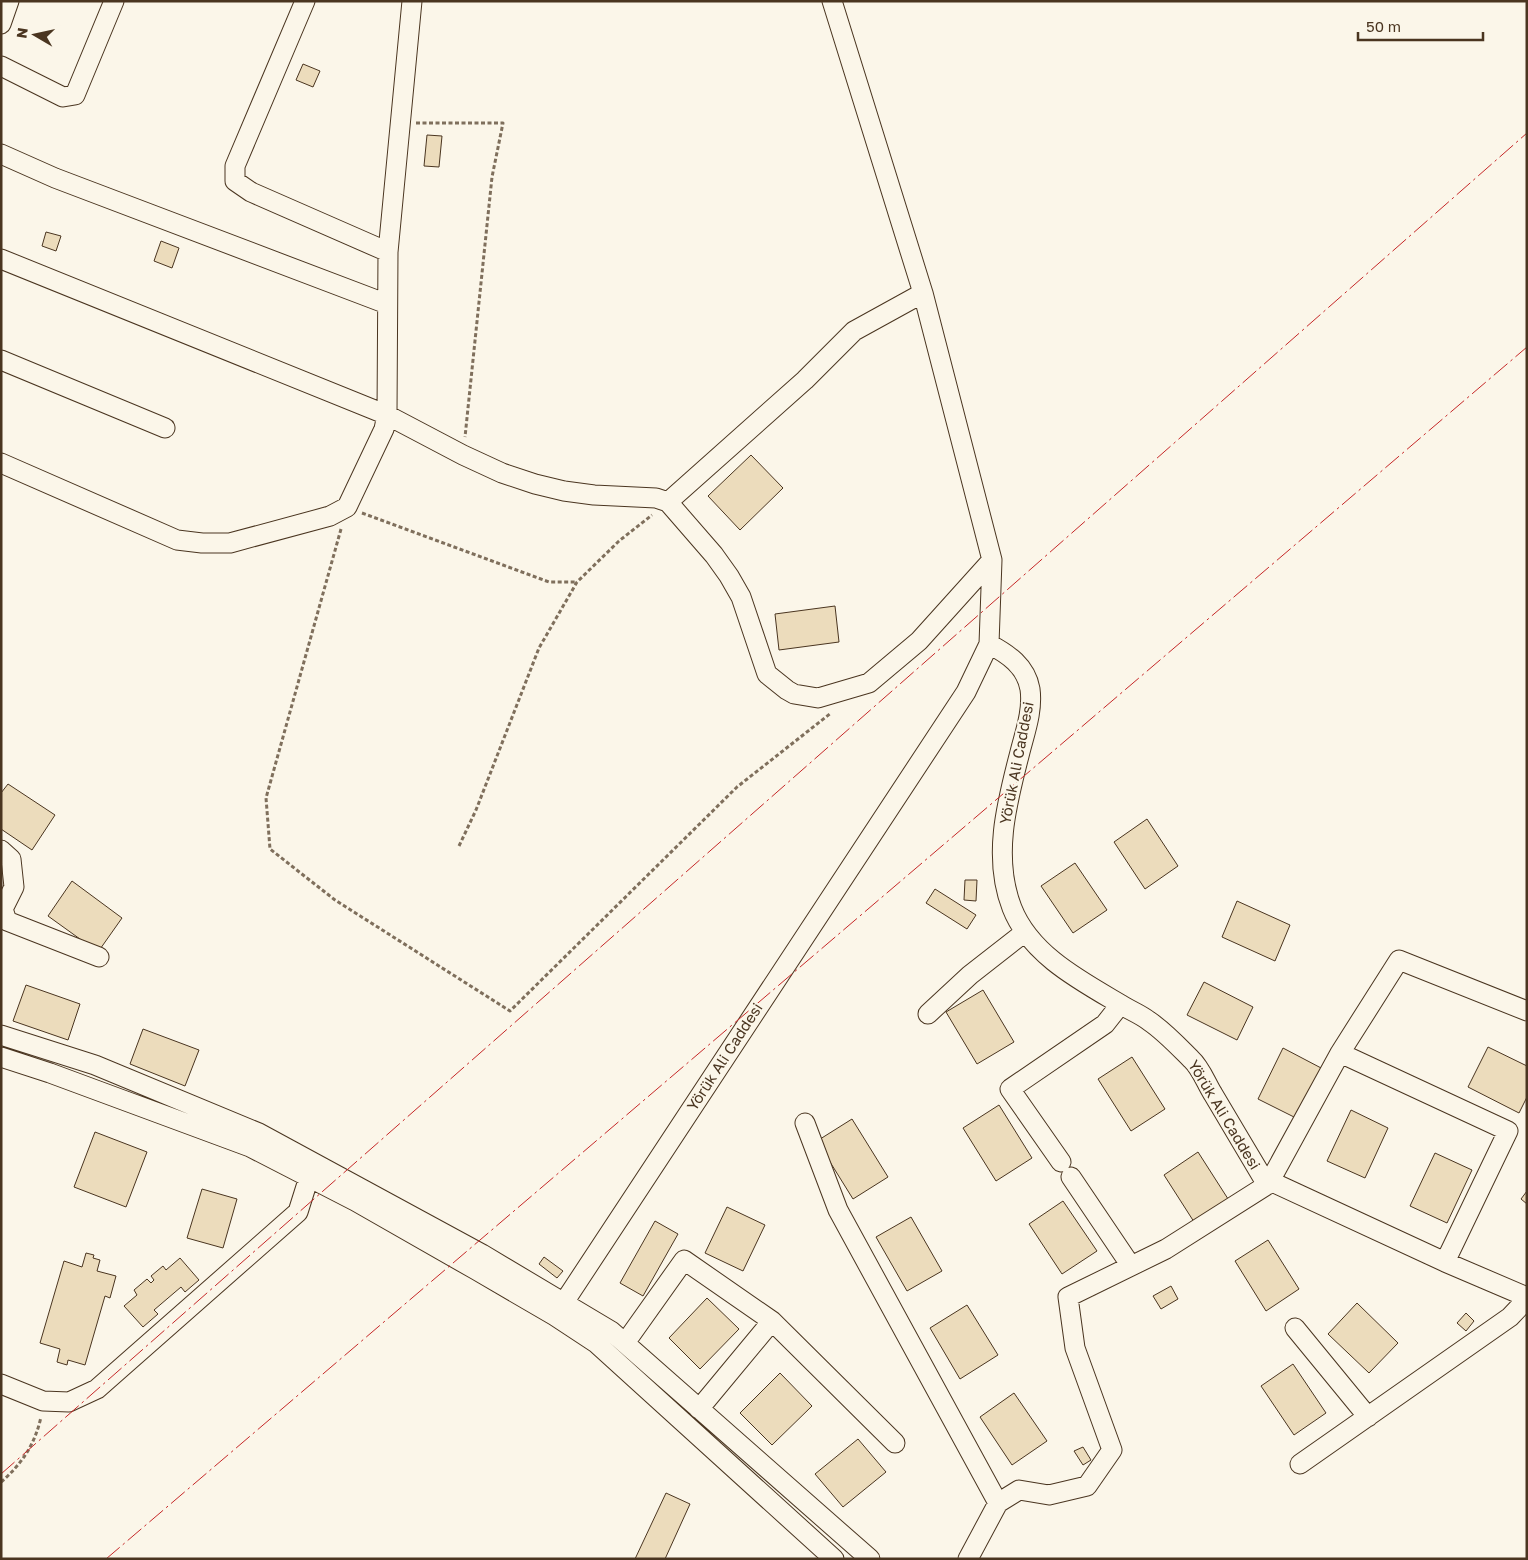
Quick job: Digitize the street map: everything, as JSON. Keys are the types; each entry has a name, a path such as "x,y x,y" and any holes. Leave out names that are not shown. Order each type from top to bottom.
{"street":[{"path":"1,24 9,1"},
{"path":"1,66 63,98 75,95 114,1"},
{"path":"305,1 235,166 235,181 251,192 388,252"},
{"path":"1,463 177,540 190,542 230,543 330,516 347,507 384,429 387,416 388,252 412,1"},
{"path":"832,1 923,293 992,560 989,644"},
{"path":"1,154 55,178 387,304"},
{"path":"1,259 387,416 502,473 564,491 594,495 656,498 668,502 714,555 729,576 740,597 767,674 787,690 803,696 818,698 869,683 919,641 992,560"},
{"path":"668,502 805,380 854,331 923,293"},
{"path":"1,360 165,428"},
{"name":"Yörük Ali Caddesi","path":"559,1309 966,692 989,644 1007,653 1018,663 1025,674 1030,688 1030,710 1005,818 1002,856 1005,884 1012,908 1025,932 1040,950 1066,970 1120,1005 1150,1021 1194,1061 1268,1183 1527,1298"},
{"path":"1,850 11,858 14,887 2,909 6,921 99,958"},
{"path":"928,1014 970,975 1025,932"},
{"path":"968,1559 998,1503 1019,1490 1049,1495 1087,1486 1112,1450 1074,1348 1068,1297 1166,1249 1268,1183 1340,1053 1400,960 1527,1011"},
{"path":"1061,1162 1010,1089 1105,1024 1120,1005"},
{"path":"1,1035 95,1065 259,1133 482,1254 559,1309 834,1559"},
{"path":"1340,1053 1508,1131 1445,1262"},
{"path":"1,1057 50,1073 250,1147 559,1309 611,1331 870,1559"},
{"path":"805,1123 838,1210 998,1503"},
{"path":"1,1384 44,1401 69,1402 97,1388 298,1212 308,1177"},
{"path":"1071,1177 1131,1266"},
{"path":"625,1343 684,1260 772,1321 895,1443"},
{"path":"1300,1464 1510,1316 1527,1298"},
{"path":"699,1409 772,1321"},
{"path":"1295,1328 1368,1417"}],"path":[{"path":"400,123 503,122 492,177 463,455"},
{"path":"459,846 476,810 539,648 577,582 619,541 668,502"},
{"path":"577,582 549,582 347,507 266,798 270,849 335,900 510,1011 737,787 838,708"},
{"path":"1,1482 14,1471 28,1453 38,1430 44,1401"}],"building":[{"path":"303,64 320,71 313,87 296,80"},
{"path":"427,135 442,136 439,167 424,166"},
{"path":"46,232 61,236 56,251 42,246"},
{"path":"161,241 179,248 172,268 154,261"},
{"path":"751,455 783,488 740,530 708,496"},
{"path":"835,606 839,642 779,650 775,614"},
{"path":"8,784 55,815 32,850 1,829 1,793"},
{"path":"1147,819 1178,866 1145,889 1114,842"},
{"path":"1075,863 1107,910 1073,933 1041,886"},
{"path":"965,880 977,880 976,901 964,900"},
{"path":"72,881 122,918 98,952 48,916"},
{"path":"935,889 976,915 967,929 926,903"},
{"path":"1237,901 1290,925 1275,961 1222,937"},
{"path":"1204,982 1253,1007 1237,1040 1187,1015"},
{"path":"26,985 80,1004 68,1040 13,1021"},
{"path":"983,990 1014,1042 977,1064 946,1012"},
{"path":"143,1029 199,1050 185,1086 130,1064"},
{"path":"1488,1047 1527,1066 1527,1097 1519,1113 1468,1087"},
{"path":"1283,1048 1323,1069 1298,1119 1258,1099"},
{"path":"1132,1057 1165,1109 1131,1131 1098,1079"},
{"path":"999,1105 1032,1158 996,1181 963,1128"},
{"path":"1351,1110 1388,1128 1365,1178 1327,1161"},
{"path":"852,1119 888,1177 853,1199 817,1141"},
{"path":"95,1132 147,1152 126,1207 74,1187"},
{"path":"1198,1152 1230,1202 1196,1225 1164,1175"},
{"path":"1435,1153 1472,1170 1447,1223 1410,1206"},
{"path":"202,1189 237,1199 223,1248 187,1238"},
{"path":"1527,1191 1527,1204 1521,1199"},
{"path":"1063,1201 1097,1251 1062,1274 1029,1224"},
{"path":"727,1207 765,1225 743,1271 705,1253"},
{"path":"911,1217 942,1271 907,1291 876,1237"},
{"path":"655,1221 678,1234 643,1296 620,1283"},
{"path":"1268,1240 1299,1289 1266,1311 1235,1261"},
{"path":"86,1253 94,1255 93,1258 100,1260 97,1271 116,1276 110,1298 105,1296 85,1365 68,1360 67,1365 57,1362 60,1349 40,1343 64,1261 82,1267"},
{"path":"544,1257 563,1271 557,1278 539,1264"},
{"path":"180,1258 199,1280 185,1292 181,1287 154,1310 158,1314 143,1327 124,1306 137,1295 134,1290 147,1279 151,1283 154,1280 151,1276 163,1266 166,1270"},
{"path":"1171,1286 1178,1299 1161,1309 1153,1296"},
{"path":"707,1298 739,1329 700,1369 669,1338"},
{"path":"1357,1303 1398,1343 1369,1373 1328,1334"},
{"path":"967,1305 998,1355 960,1379 930,1328"},
{"path":"1466,1313 1474,1321 1466,1331 1457,1323"},
{"path":"1293,1364 1326,1413 1294,1435 1261,1386"},
{"path":"780,1373 812,1406 772,1445 740,1413"},
{"path":"1014,1393 1047,1441 1012,1465 980,1417"},
{"path":"858,1439 886,1472 843,1507 815,1474"},
{"path":"1083,1447 1091,1460 1083,1465 1074,1451"},
{"path":"666,1493 690,1504 665,1559 635,1559"}],"power":[{"path":"1,1474 1527,133"},
{"path":"106,1559 1527,347"}]}
